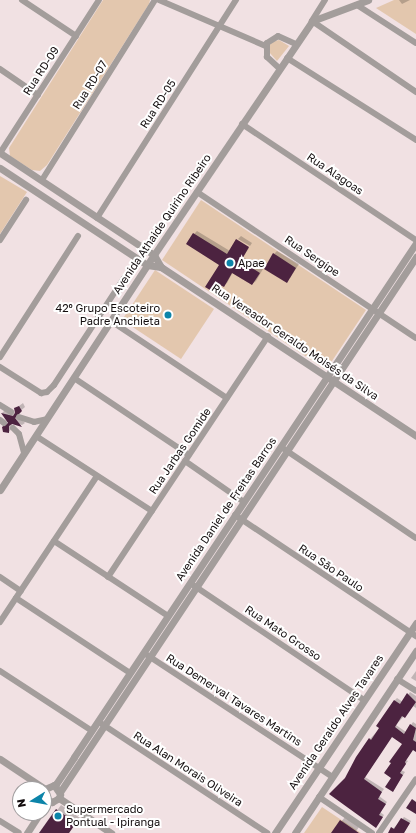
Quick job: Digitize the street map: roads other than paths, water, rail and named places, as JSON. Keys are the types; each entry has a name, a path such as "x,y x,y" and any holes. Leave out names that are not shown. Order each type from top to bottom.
{"street":[{"path":"22,0 76,36"},
{"name":"Rua RD-09","path":"0,153 99,0"},
{"name":"Rua RD-07","path":"42,180 155,0"},
{"path":"159,0 266,46"},
{"name":"Rua RD-05","path":"97,218 236,0"},
{"path":"312,21 325,0"},
{"path":"312,21 368,0"},
{"path":"357,5 416,43"},
{"path":"312,21 416,92"},
{"name":"Avenida Athaide Quirino Ribeiro","path":"0,490 154,255 312,21"},
{"path":"280,69 267,57 266,46 270,40 278,36 296,44"},
{"path":"287,58 416,140"},
{"path":"0,69 38,95"},
{"name":"Rua Alagoas","path":"242,124 416,240"},
{"path":"0,153 139,247 154,255"},
{"path":"0,168 147,266 161,266"},
{"name":"Rua Sergipe","path":"197,192 416,338"},
{"path":"0,240 26,200"},
{"path":"0,357 78,236"},
{"name":"Avenida Daniel de Freitas Barros","path":"376,311 416,243"},
{"path":"134,256 139,247"},
{"name":"Rua Vereador Geraldo Moisés da Silva","path":"154,255 161,266 416,436"},
{"name":"Avenida Daniel de Freitas Barros","path":"54,785 92,731 101,723 330,379 376,311 416,257"},
{"path":"0,367 41,393 54,386 124,278"},
{"path":"111,321 227,398"},
{"name":"Rua Jarbas Gomide","path":"108,577 268,336"},
{"path":"74,378 189,455"},
{"path":"0,405 11,412"},
{"path":"19,417 34,422 47,419"},
{"path":"13,428 19,434 24,453"},
{"path":"36,436 152,511"},
{"path":"284,449 416,538"},
{"name":"Avenida Daniel de Freitas Barros","path":"238,517 244,502 284,449"},
{"path":"185,461 244,502"},
{"path":"0,622 97,476"},
{"name":"Rua São Paulo","path":"238,517 413,634"},
{"path":"54,541 168,616"},
{"path":"0,577 21,591"},
{"name":"Avenida Daniel de Freitas Barros","path":"60,795 130,673 147,655 168,616 193,585"},
{"name":"Rua Mato Grosso","path":"193,585 364,700"},
{"path":"16,598 130,673"},
{"name":"Avenida Geraldo Alves Tavares","path":"275,833 364,700 413,634 416,623"},
{"path":"294,833 333,777 416,651"},
{"name":"Rua Demerval Tavares Martins","path":"147,655 333,777"},
{"path":"0,671 92,731"},
{"path":"397,679 416,692"},
{"name":"Rua Alan Morais Oliveira","path":"101,723 267,833"},
{"path":"0,759 33,781"},
{"path":"379,833 416,780"},
{"path":"54,785 60,795 111,833"},
{"path":"52,799 60,795"},
{"path":"319,797 372,833"},
{"path":"0,821 19,833"},
{"path":"27,833 35,821"}],"place":[{"name":"Apae","path":"230,263"},
{"name":"42º Grupo Escoteiro Padre Anchieta","path":"168,315"},
{"name":"Supermercado Pontual - Ipiranga","path":"58,816"}]}
